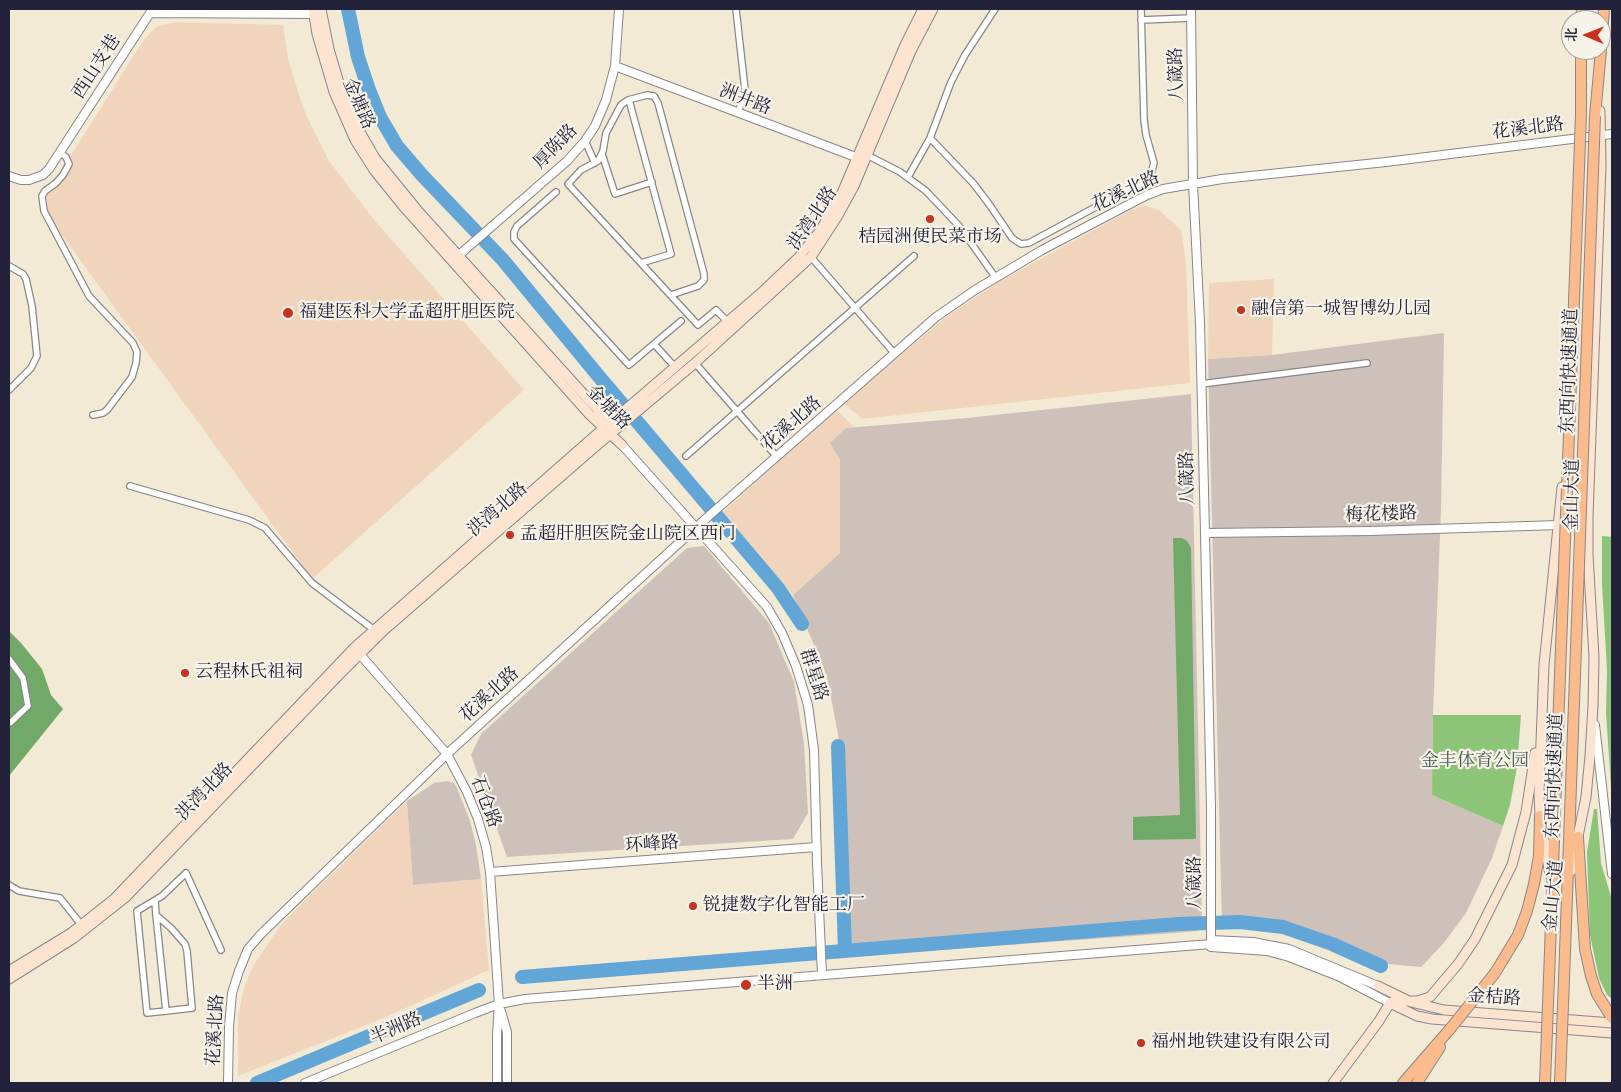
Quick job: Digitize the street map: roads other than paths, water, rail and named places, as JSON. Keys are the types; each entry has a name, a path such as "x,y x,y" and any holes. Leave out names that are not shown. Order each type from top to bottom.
{"highway":[{"name":"东西向快速通道","path":"1551,903 1581,115 1580,60"},
{"name":"东西向快速通道","path":"1566,903 1595,116 1600,60"},
{"path":"1402,1083 1450,1029 1495,973 1518,935 1534,884 1539,856 1540,816"},
{"path":"1578,837 1585,949 1597,994 1612,1018"},
{"name":"金山大道","path":"1545,1083 1551,903"},
{"name":"金山大道","path":"1560,1083 1566,903"},
{"path":"1417,1083 1450,1029"}],"main road":[{"name":"洪湾北路","path":"636,407 695,363 811,257 837,217 854,186 905,45 923,9"},
{"name":"洪湾北路","path":"356,651 383,631 636,407 675,368 775,280 809,245 863,158 911,51 933,9"},
{"name":"金山大道","path":"1566,903 1587,789 1593,706 1594,657 1588,555 1588,516 1601,165 1600,135 1604,9"},
{"name":"金塘路","path":"318,12 336,74 351,113 362,136 391,178 598,410 609,431"},
{"name":"金塘路","path":"318,12 322,58 339,108 355,140 374,170 408,213 622,445"},
{"name":"金山大道","path":"1551,903 1551,878 1540,816 1539,793 1544,665 1562,498 1580,60"},
{"name":"洪湾北路","path":"9,979 48,955 83,927 126,897 143,881 374,630 609,431"},
{"path":"1333,1083 1390,1003 1395,1001 1411,1002 1430,996 1458,964 1481,929 1512,865 1526,812 1542,713"},
{"name":"洪湾北路","path":"9,972 83,927"},
{"name":"金桔路","path":"1378,986 1411,1002 1454,1012 1612,1022"},
{"path":"1390,1003 1417,1016 1432,1019 1612,1033"}],"street":[{"name":"厚陈路","path":"459,255 562,166 585,141 601,113 610,85 614,66 619,9"},
{"path":"736,9 745,90 738,113"},
{"path":"908,177 930,138 957,71 972,43 995,9"},
{"path":"930,138 977,188 1015,241 1021,244 1028,243 1142,182 1153,171 1154,158 1146,135 1144,120 1141,9"},
{"name":"八箴路","path":"1191,9 1211,798 1211,944"},
{"name":"西山支巷","path":"9,176 21,180 36,178 43,175 49,169 150,13 318,12"},
{"path":"1142,20 1191,18"},
{"name":"洲井路","path":"614,66 863,158"},
{"path":"671,295 701,284 704,280 704,274 656,99 651,95 629,100 619,108 606,133 602,154 595,163 581,170 568,184 698,325 716,310 728,322"},
{"path":"629,100 671,254 641,263"},
{"name":"花溪北路","path":"228,1083 230,1003 235,982 248,950 261,934 447,754 711,514 936,317 996,278 1084,228 1156,192 1194,183 1612,134"},
{"path":"585,141 595,163"},
{"path":"60,153 66,157 69,164 56,184 45,191 42,196 44,211 89,296 133,343 137,352 132,376 107,410 94,415"},
{"path":"602,154 615,194 652,182"},
{"path":"863,158 908,177 926,191 954,219 996,278"},
{"path":"556,192 517,226 513,236 515,242 629,365 681,322"},
{"path":"1078,216 1084,228"},
{"path":"1068,222 1074,234"},
{"path":"686,456 914,256"},
{"path":"811,257 895,354"},
{"path":"9,266 23,274 26,279 32,306 37,356 31,368 9,390"},
{"path":"654,344 675,368"},
{"path":"695,363 777,457"},
{"path":"1202,384 1367,363"},
{"name":"群星路","path":"622,445 767,607 782,633 796,666 805,692 813,738 822,974"},
{"path":"130,486 249,520 265,528 312,583 374,630"},
{"name":"梅花楼路","path":"1205,532 1370,531 1559,525"},
{"name":"石仓路","path":"356,651 447,754 464,786 478,819 486,847 490,872 500,1004 507,1032 507,1083"},
{"path":"9,659 23,678 28,706 9,723"},
{"path":"1593,706 1608,853 1612,874"},
{"name":"环峰路","path":"490,872 816,847"},
{"path":"156,915 185,944 192,1008 147,1013 137,911 155,901 186,873 220,950"},
{"path":"9,885 13,889 60,898 83,927"},
{"path":"155,901 166,1010"},
{"path":"1211,944 1253,942 1282,947 1314,958 1378,986"},
{"path":"1211,944 1267,951 1289,957 1338,976 1390,1003"},
{"name":"半洲路","path":"305,1083 429,1031 500,1004 525,999 1211,944"},
{"name":"石仓路","path":"497,1083 497,1034 500,1004"}],"waterway":[{"path":"348,9 358,57 369,90 380,117 397,146 503,260 778,588 802,624"},
{"path":"838,746 845,951"},
{"path":"522,977 1178,924 1240,922 1283,927 1332,944 1381,966"},
{"path":"257,1083 479,990"}],"place":[{"name":"桔园洲便民菜市场","path":"930,219"},
{"name":"融信第一城智博幼儿园","path":"1241,310"},
{"name":"福建医科大学孟超肝胆医院","path":"288,313"},
{"name":"孟超肝胆医院金山院区西门","path":"510,535"},
{"name":"云程林氏祖祠","path":"185,673"},
{"name":"锐捷数字化智能工厂","path":"693,906"},
{"name":"半洲","path":"746,985"},
{"name":"福州地铁建设有限公司","path":"1141,1043"}],"park label":[{"name":"金丰体育公园","path":"1475,762"}]}
